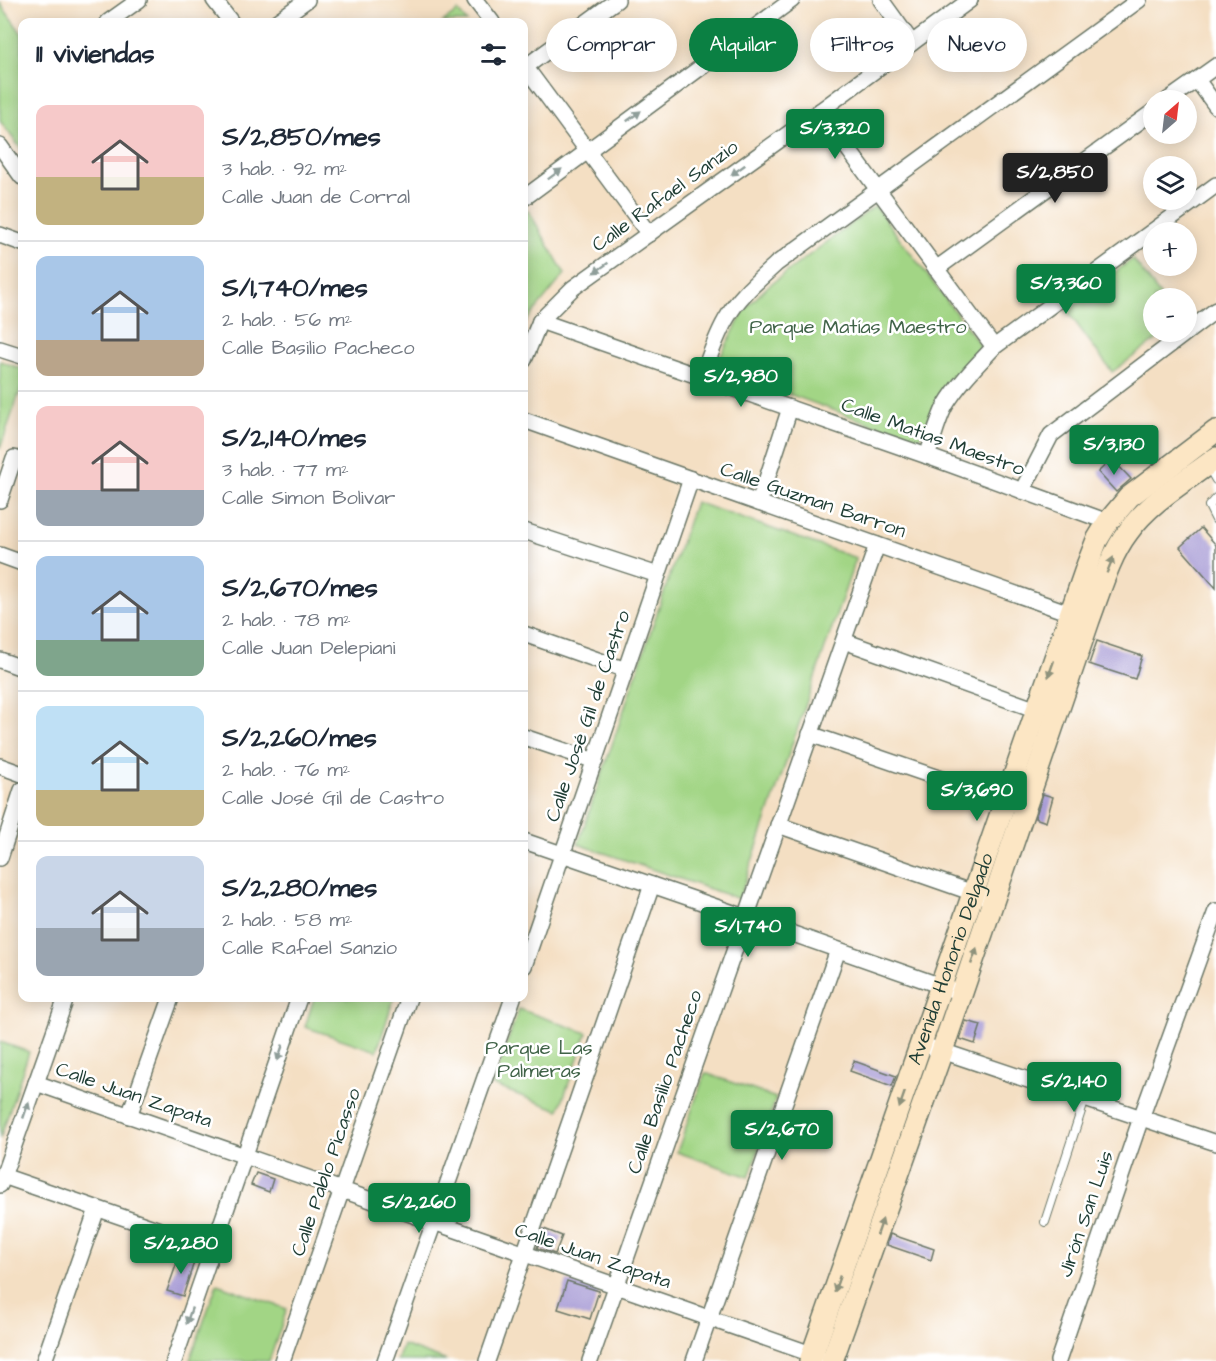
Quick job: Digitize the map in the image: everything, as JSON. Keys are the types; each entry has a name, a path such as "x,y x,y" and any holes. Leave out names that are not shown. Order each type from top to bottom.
{"street":[{"path":"114,18 139,0"},
{"path":"214,0 228,18"},
{"path":"282,18 307,0"},
{"path":"475,0 489,18"},
{"path":"485,0 499,18"},
{"path":"528,61 617,0"},
{"path":"528,195 792,0"},
{"path":"881,0 894,18"},
{"name":"Calle Rafael Sanzio","path":"915,41 970,0"},
{"path":"702,377 715,340 728,315 746,293 776,264 1139,0"},
{"path":"1182,90 1216,66"},
{"path":"528,67 649,234"},
{"name":"Calle Rafael Sanzio","path":"528,350 540,321 573,288 873,72"},
{"path":"1197,80 1216,106"},
{"path":"820,111 994,347"},
{"path":"936,270 1143,119"},
{"path":"0,146 18,171"},
{"path":"927,456 945,407 970,372 994,347 1216,185"},
{"path":"0,235 18,242"},
{"path":"1022,491 1051,435 1216,310"},
{"name":"Calle Matias Maestro","path":"540,321 927,456 1108,522"},
{"path":"0,349 18,355"},
{"path":"759,503 790,408"},
{"name":"Calle Guzman Barron","path":"528,421 1080,617"},
{"name":"Avenida Honorio Delgado","path":"822,1359 921,1044 951,990 993,900 1025,809 1080,617 1097,540 1129,496 1216,431"},
{"path":"0,500 18,460"},
{"name":"Avenida Honorio Delgado","path":"822,1359 942,1052 951,990 973,892 1037,710 1080,617 1128,531 1145,512 1213,468"},
{"name":"Calle José Gil de Castro","path":"528,955 691,479"},
{"path":"528,532 658,575"},
{"name":"Calle Basilio Pacheco","path":"590,1361 877,545"},
{"path":"0,555 18,562"},
{"path":"528,635 626,670"},
{"path":"844,641 1037,710"},
{"path":"0,660 18,667"},
{"path":"810,734 1025,809"},
{"path":"528,738 595,761"},
{"path":"0,766 18,773"},
{"path":"0,858 18,802"},
{"path":"778,825 993,900"},
{"path":"528,842 951,990"},
{"path":"487,1361 651,885"},
{"name":"Jirón San Luis","path":"1058,1361 1141,1118 1216,911"},
{"path":"694,1361 838,950"},
{"path":"65,1002 2,1181 97,1209 212,1248"},
{"path":"129,1116 170,1002"},
{"path":"174,1361 298,1002"},
{"name":"Calle Pablo Picasso","path":"282,1361 407,1002"},
{"path":"386,1361 512,1002"},
{"path":"921,1044 1216,1143"},
{"name":"Calle Juan Zapata","path":"36,1083 822,1359"},
{"path":"44,1361 97,1209"}],"lane":[{"path":"1216,498 1209,506 1216,520"},
{"path":"1045,1222 1084,1099"}],"green space":[{"path":"0,3 18,28 18,145 0,121"},
{"path":"458,11 464,18 448,18"},
{"name":"Parque Matías Maestro","path":"875,206 981,346 940,394 918,441 715,367 745,309 768,286"},
{"path":"528,210 565,274 528,319"},
{"path":"1133,259 1143,272 1143,276 1146,276 1155,288 1143,288 1143,342 1153,342 1112,372 1065,308"},
{"path":"0,361 18,368 18,397 0,449"},
{"path":"695,502 856,558 739,899 578,844"},
{"path":"313,1002 393,1002 377,1051 305,1027"},
{"name":"Parque Las Palmeras","path":"519,1009 587,1033 559,1110 492,1085"},
{"path":"0,1042 29,1052 0,1139"},
{"path":"705,1073 776,1098 749,1177 677,1152"},
{"path":"217,1284 287,1309 269,1361 190,1360"},
{"path":"403,1345 447,1361 397,1361"}],"building":[{"path":"1112,459 1131,479 1116,492 1098,472"},
{"path":"1201,528 1216,545 1216,588 1180,547"},
{"path":"1097,641 1142,656 1135,679 1089,664"},
{"path":"1043,794 1053,797 1046,822 1035,818"},
{"path":"966,1021 981,1025 975,1044 960,1039"},
{"path":"854,1061 896,1076 892,1086 850,1071"},
{"path":"256,1173 273,1179 269,1192 251,1185"},
{"path":"544,1229 562,1236 555,1254 537,1248"},
{"path":"890,1234 934,1249 931,1260 887,1245"},
{"path":"180,1254 195,1259 183,1296 167,1291"},
{"path":"567,1281 599,1291 590,1319 558,1309"}]}
